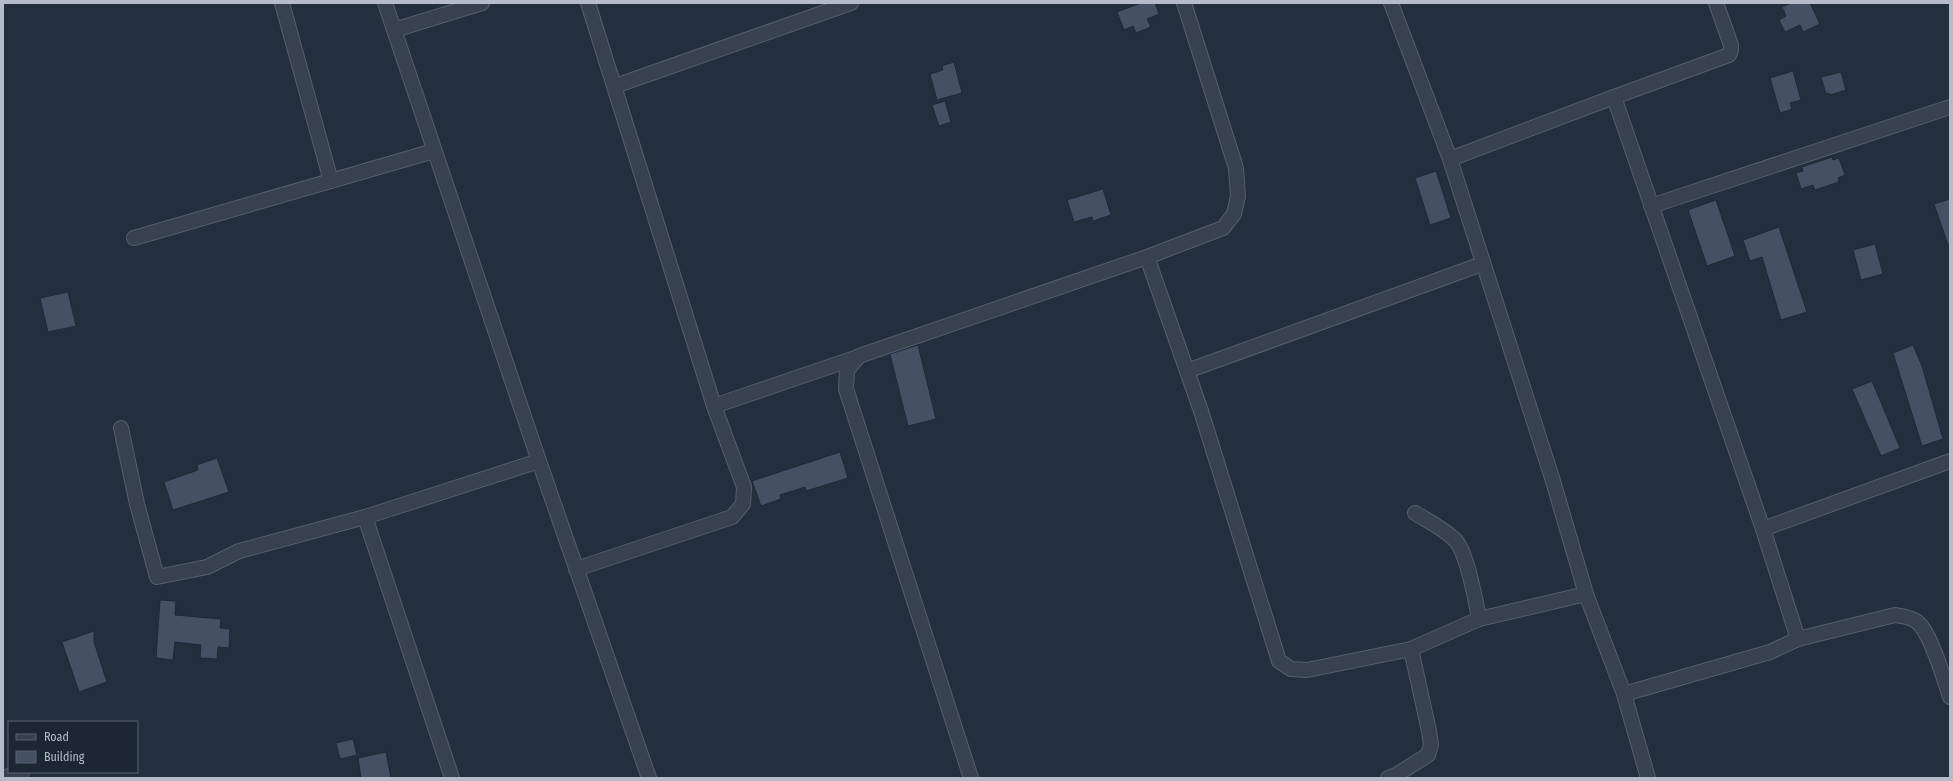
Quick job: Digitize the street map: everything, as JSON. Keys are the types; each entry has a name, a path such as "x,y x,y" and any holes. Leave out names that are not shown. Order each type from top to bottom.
{"street":[{"path":"282,3 331,181"},
{"path":"385,3 539,461 649,778"},
{"path":"394,30 482,3"},
{"path":"576,569 732,517 743,504 744,487 714,406 588,3"},
{"path":"614,86 851,3"},
{"path":"714,406 1147,257 1223,228 1234,214 1238,196 1236,168 1184,3"},
{"path":"1391,3 1450,159 1482,264 1553,481 1586,594 1624,694 1648,778"},
{"path":"1450,159 1729,55 1731,44 1716,3"},
{"path":"1614,97 1763,529 1798,639"},
{"path":"1651,206 1950,107"},
{"path":"134,238 434,151"},
{"path":"1147,257 1201,410 1279,661 1291,669 1307,670 1410,650 1479,619 1586,594"},
{"path":"1187,370 1482,264"},
{"path":"859,356 847,370 846,389 971,778"},
{"path":"121,428 137,504 157,577 207,567 239,551 366,517 539,461"},
{"path":"1763,529 1950,462"},
{"path":"1415,513 1447,533 1457,542 1472,582 1479,619"},
{"path":"366,517 452,778"},
{"path":"1624,694 1770,652 1798,639 1895,615 1905,616 1917,621 1932,645 1950,697"},
{"path":"1388,778 1402,772 1428,755 1431,745 1410,650"},
{"path":"3,778 19,773"}],"building":[{"path":"1141,3 1155,3 1159,14 1147,19 1151,27 1136,33 1133,26 1124,30 1117,12"},
{"path":"1791,3 1810,3 1820,24 1803,32 1800,25 1785,32 1779,20 1786,16 1782,7"},
{"path":"954,62 962,93 937,100 930,74 943,70 942,66"},
{"path":"1793,71 1801,100 1790,103 1792,109 1780,113 1770,78"},
{"path":"1841,72 1846,90 1830,95 1829,93 1826,94 1821,77"},
{"path":"945,101 951,122 939,126 932,105"},
{"path":"1832,157 1833,160 1839,158 1845,175 1838,178 1839,182 1815,190 1813,185 1801,189 1796,173 1803,171 1802,167"},
{"path":"1436,171 1451,218 1430,225 1415,178"},
{"path":"1103,189 1111,215 1093,221 1092,217 1074,222 1067,200"},
{"path":"1950,199 1950,245 1948,245 1934,204"},
{"path":"1716,200 1735,256 1707,266 1688,210"},
{"path":"1779,227 1807,312 1781,320 1762,257 1750,261 1743,240"},
{"path":"1875,244 1883,274 1861,280 1853,250"},
{"path":"68,292 76,326 48,332 40,298"},
{"path":"918,345 936,419 908,426 890,354"},
{"path":"1913,345 1922,366 1943,439 1922,446 1893,353"},
{"path":"1872,381 1900,448 1881,456 1852,389"},
{"path":"840,452 848,478 806,491 805,487 780,495 781,499 761,506 752,481"},
{"path":"217,458 229,492 173,510 164,482 198,470 197,465"},
{"path":"160,600 176,601 175,615 221,619 220,628 230,629 229,648 218,647 217,659 200,658 201,645 175,642 173,660 156,658"},
{"path":"94,631 94,642 107,682 79,692 62,642"},
{"path":"353,739 357,755 340,759 336,743"},
{"path":"386,752 391,778 361,778 358,758"}]}
